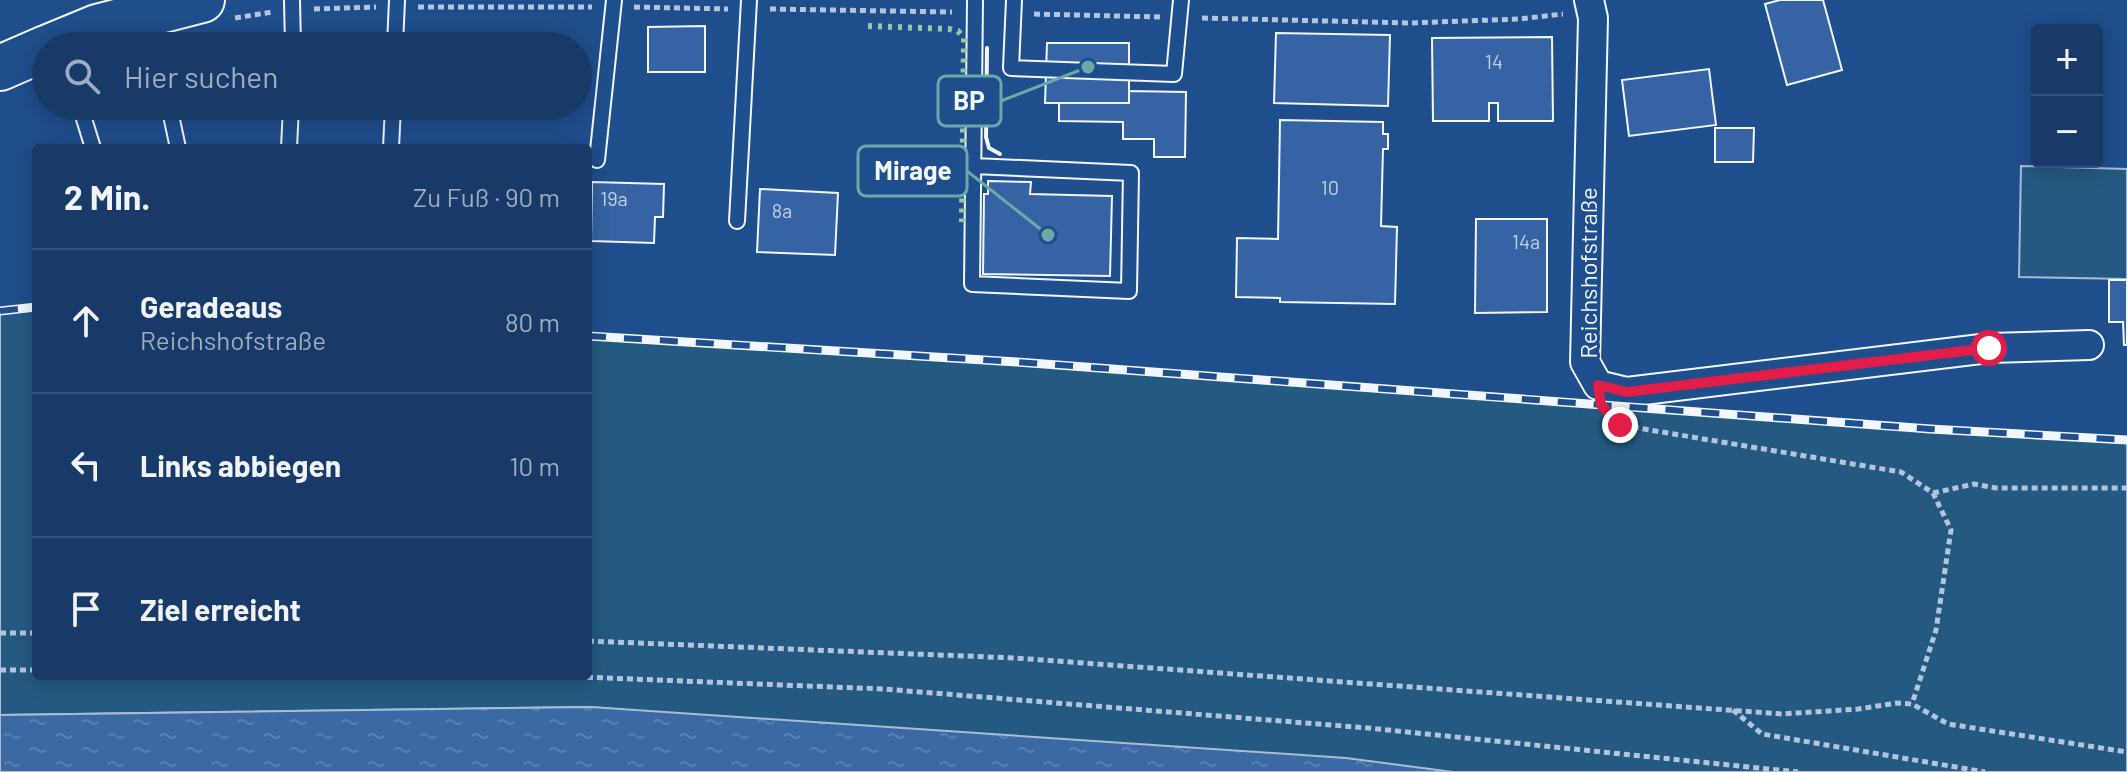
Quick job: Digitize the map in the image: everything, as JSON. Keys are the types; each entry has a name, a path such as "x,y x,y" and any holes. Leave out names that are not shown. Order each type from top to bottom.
{"main road":[{"path":"86,32 97,27 151,30 216,9"},
{"path":"0,68 32,55"}],"street":[{"name":"Reichshofstraße","path":"1589,0 1593,18 1585,362 1598,385 1627,392 1989,348 2089,345"}],"lane":[{"path":"1014,7 1011,68 1174,74 1181,0"},
{"path":"396,32 397,3"},
{"path":"597,160 614,3"},
{"path":"737,221 748,4"},
{"path":"292,5 293,32"},
{"path":"974,166 1131,173 1129,291 972,284 975,6"},
{"path":"84,120 92,144"},
{"path":"172,120 177,144"},
{"path":"289,144 290,120"},
{"path":"391,144 392,120"}],"path":[{"path":"216,9 397,3 975,6"},
{"path":"1014,7 1180,17 1410,23 1557,15"},
{"path":"1598,385 1601,405 1620,425 1901,472 1933,493 1951,530 1936,630 1912,704"},
{"path":"1933,493 1974,484 1996,488 2127,488"},
{"path":"0,633 32,633"},
{"path":"592,641 1015,658 1782,714 1912,704 1948,724 2127,752"},
{"path":"0,670 32,670"},
{"path":"592,678 930,693 1368,728 1798,772"},
{"path":"1733,710 1762,734 1985,772"}],"shaded area":[{"path":"2021,166 2127,169 2127,279 2019,277"},
{"path":"32,307 32,680 592,680 592,336 1017,362 2127,442 2127,772 1315,772 591,707 0,715 0,311"}],"water":[{"path":"591,707 1346,758 1453,772 0,772 0,715"}],"building":[{"path":"1780,0 1823,0 1842,70 1787,85 1765,4"},
{"path":"705,26 705,72 648,72 648,27"},
{"path":"1276,33 1390,35 1388,106 1274,103"},
{"path":"1552,37 1553,121 1498,121 1498,103 1489,103 1489,121 1433,121 1432,38"},
{"path":"1047,43 1129,43 1129,103 1045,103"},
{"path":"1709,69 1716,125 1629,136 1622,80"},
{"path":"1129,91 1186,92 1185,157 1154,157 1154,139 1123,139 1123,122 1059,121 1059,103 1129,103"},
{"path":"1280,120 1383,122 1383,134 1388,134 1388,149 1383,149 1381,226 1397,227 1395,304 1280,302 1280,298 1236,297 1237,238 1278,239"},
{"path":"1715,128 1754,128 1753,162 1715,162"},
{"path":"988,181 1031,182 1030,194 1112,196 1110,276 983,274 984,194 988,194"},
{"path":"592,182 664,184 663,217 655,217 654,243 592,241"},
{"path":"760,189 838,193 835,255 757,252"},
{"path":"1476,219 1547,219 1547,312 1475,313"},
{"path":"2109,280 2127,280 2127,345 2124,345 2123,322 2109,322"}],"railway":[{"path":"0,311 32,307"},
{"path":"592,336 1017,362 1930,429 2127,440"}],"hedge":[{"path":"868,26 949,29 958,31 964,38 962,222"}],"wall":[{"path":"987,48 986,137 989,148 1000,154"}],"place":[{"name":"BP","path":"1088,67"},
{"name":"Mirage","path":"1048,235"}],"route":[{"path":"1620,425 1601,405 1598,385 1627,392 1989,348"}]}
